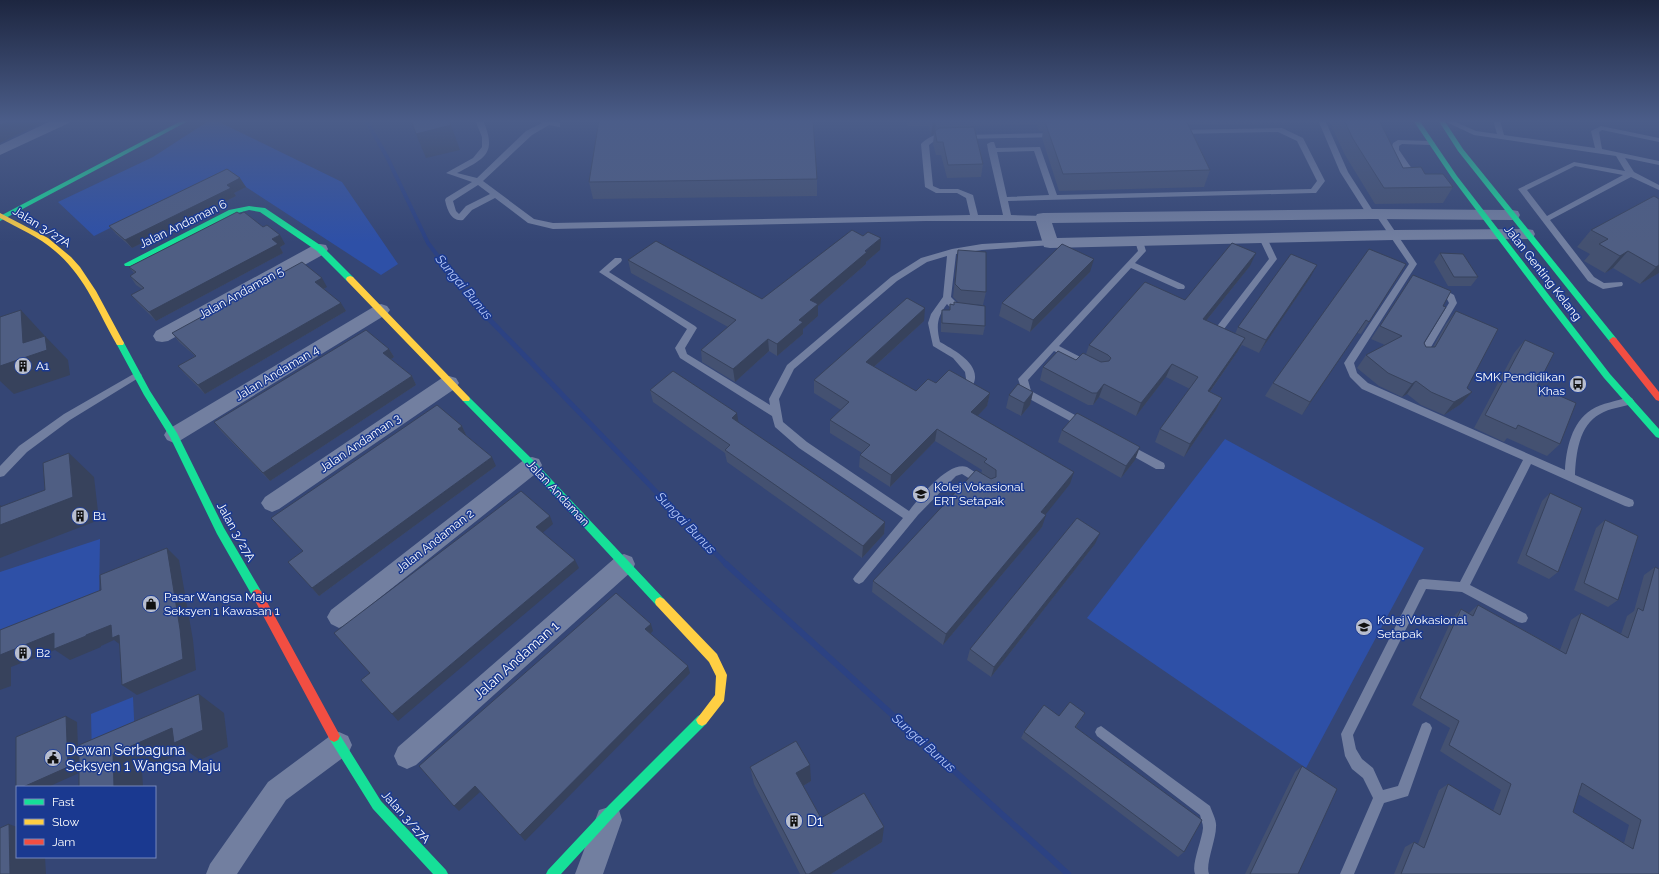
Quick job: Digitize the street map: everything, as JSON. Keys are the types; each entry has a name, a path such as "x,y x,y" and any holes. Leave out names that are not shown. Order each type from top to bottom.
{"street":[{"path":"1,217 109,161"},
{"name":"Jalan Genting Kelang","path":"1443,161 1454,178 1607,376 1659,435"},
{"name":"Jalan Genting Kelang","path":"1469,161 1659,398"},
{"path":"37,208 48,193"},
{"name":"Jalan Andaman","path":"249,208 262,210 320,249 381,310 449,383 532,465 714,658 722,675 720,698 702,720 613,809 552,874"},
{"name":"Jalan Andaman 6","path":"128,264 232,212 249,208"},
{"path":"1512,215 1375,214 1043,218 1050,243 1393,235 1527,234"},
{"name":"Jalan 3/27A","path":"1,217 57,248 77,267 84,276 147,393 174,435 220,531 262,603 339,745 377,805 442,874"},
{"path":"14,232 28,231 31,220"},
{"name":"Jalan Andaman 5","path":"162,336 320,249"},
{"name":"Jalan Andaman 4","path":"174,435 381,310"},
{"name":"Jalan Andaman 3","path":"272,503 449,383"},
{"name":"Jalan Andaman 2","path":"339,617 532,465"},
{"name":"Jalan Andaman 1","path":"407,756 624,564"},
{"path":"220,874 278,791 339,745"},
{"name":"Jalan Andaman","path":"589,874 613,809"}],"lane":[{"path":"472,161 450,172 478,181 531,221 553,226 1043,218"},
{"path":"496,194 469,208 460,218 452,212 449,200 478,181 499,161"},
{"path":"927,161 929,187 939,191 958,191 970,197 974,218"},
{"path":"995,161 1008,218"},
{"path":"1041,161 1054,198"},
{"path":"1004,199 1313,191 1321,181 1311,161"},
{"path":"1339,161 1344,172 1375,214 1393,235 1413,264 1349,363 1353,375 1365,386 1629,502"},
{"path":"1402,161 1420,186"},
{"path":"1623,161 1631,174"},
{"path":"1649,161 1659,163"},
{"path":"1619,284 1603,286 1591,279 1522,189 1574,164 1631,174 1659,188"},
{"path":"1545,220 1631,174"},
{"path":"1221,327 1273,259 1263,238"},
{"path":"1090,428 1027,393 1023,379 1142,251 1139,241"},
{"path":"910,517 803,445 778,424 774,399 790,367 894,279 924,260 952,252 982,247 1050,243"},
{"path":"952,252 947,298 933,315 932,331 936,344 956,356 970,371 970,383"},
{"path":"618,260 603,272 692,328 680,348 683,356 776,414"},
{"path":"1130,264 1181,287"},
{"path":"1422,357 1453,303 1451,297 1444,291 1432,286"},
{"path":"947,298 955,307 970,308"},
{"path":"1053,347 1100,371"},
{"path":"0,473 23,449 67,417 137,375"},
{"path":"1570,476 1570,463 1575,442 1582,424 1594,412 1629,401"},
{"path":"1118,443 1160,466"},
{"path":"1463,587 1529,458"},
{"path":"859,578 910,517 953,472 963,470 988,486"},
{"path":"1347,874 1380,798 1368,773 1357,764 1350,751 1347,734 1423,584 1463,587 1522,618"},
{"path":"1380,798 1403,791 1426,728"},
{"path":"1101,732 1193,801 1204,811 1210,826 1205,853 1200,868 1202,874"}],"shaded area":[{"path":"145,161 299,161 342,182 398,264 381,275 223,172 94,236 58,202"},
{"path":"1225,439 1424,548 1306,768 1087,618"},
{"path":"100,539 99,597 0,631 0,572"},
{"path":"133,697 135,739 92,758 91,714"}],"building":[{"path":"592,161 816,161 817,179 589,182"},
{"path":"947,161 982,161 983,164 948,165"},
{"path":"1058,161 1206,161 1210,170 1063,174"},
{"path":"1367,161 1399,161 1403,168 1421,167 1425,174 1443,174 1453,187 1384,188"},
{"path":"227,169 240,178 227,185 231,188 125,240 109,226"},
{"path":"1654,196 1659,199 1659,265 1656,267 1628,251 1620,256 1599,244 1608,239 1591,230"},
{"path":"237,212 240,214 244,212 263,227 267,225 280,235 272,239 278,244 149,312 131,295 144,288 130,276 136,272 129,267"},
{"path":"852,230 863,236 868,232 881,238 865,251 867,252 810,300 818,304 799,320 803,322 777,344 768,339 733,369 701,350 736,320 628,260 656,241 762,299"},
{"path":"1232,243 1256,253 1203,319 1245,338 1208,391 1222,398 1190,444 1160,429 1198,377 1172,364 1141,403 1104,384 1097,393 1092,393 1043,367 1058,351 1076,360 1083,353 1101,362 1109,361 1111,358 1108,355 1089,345 1145,282 1185,300"},
{"path":"1062,244 1094,259 1033,320 1002,303"},
{"path":"1369,249 1406,264 1369,322 1366,320 1310,402 1273,383"},
{"path":"958,250 986,252 986,292 961,290 955,284"},
{"path":"1440,253 1463,254 1478,277 1454,277"},
{"path":"1291,254 1317,265 1266,340 1238,327"},
{"path":"302,262 322,278 315,282 341,303 198,385 178,366 196,356 172,333"},
{"path":"1413,275 1451,291 1443,306 1446,307 1424,343 1426,347 1435,347 1456,311 1498,329 1467,388 1472,392 1454,402 1431,392 1416,381 1412,384 1388,373 1366,355 1402,336 1380,326"},
{"path":"907,298 925,308 866,362 916,391 928,379 936,383 949,370 990,393 971,412 1074,472 1041,512 1046,515 946,634 873,581 976,470 991,479 996,477 996,470 984,462 987,459 937,429 891,475 860,455 870,445 830,420 849,402 814,380"},
{"path":"954,302 985,306 985,326 942,323 942,310 950,310 950,304 954,305"},
{"path":"21,310 23,343 45,336 47,350 0,366 0,317"},
{"path":"366,330 389,349 383,353 412,376 263,473 214,422"},
{"path":"1525,340 1554,353 1537,386 1576,403 1560,444 1518,425 1516,429 1485,415"},
{"path":"673,371 737,413 732,418 885,522 863,546 725,450 730,445 650,390"},
{"path":"1018,384 1033,392 1024,403 1009,395"},
{"path":"437,405 462,426 458,429 492,457 312,588 288,562 303,551 271,518"},
{"path":"1077,413 1140,447 1126,466 1062,430"},
{"path":"69,453 73,497 0,525 0,507 45,490 43,463"},
{"path":"521,491 550,516 536,527 575,560 392,714 361,680 370,673 334,633"},
{"path":"1550,493 1582,508 1558,572 1526,555"},
{"path":"1077,518 1100,533 994,667 970,649"},
{"path":"1605,520 1638,536 1618,600 1584,583"},
{"path":"167,548 180,629 183,659 122,685 119,635 112,638 111,625 54,649 54,633 0,655 0,630 101,590 100,575"},
{"path":"1655,567 1659,569 1659,874 1401,874 1414,842 1424,848 1448,784 1500,815 1511,784 1449,745 1459,721 1420,698 1461,609 1473,616 1478,605 1566,654 1581,613 1628,638 1638,608 1643,611","holes":["1582,783 1641,820 1633,849 1573,812"]},
{"path":"616,593 651,624 645,629 688,666 520,835 475,786 454,806 419,766"},
{"path":"199,694 203,730 174,743 172,728 113,754 114,786 79,786 79,745"},
{"path":"1070,702 1085,713 1075,727 1202,820 1184,852 1024,732 1044,705 1059,716"},
{"name":"Dewan Serbaguna Seksyen 1 Wangsa Maju","path":"66,716 68,767 25,786 16,786 16,737"},
{"name":"D1","path":"796,741 810,765 796,773 821,818 864,793 884,827 809,874 806,874 750,767"},
{"path":"1302,766 1337,789 1298,874 1250,874"},
{"path":"9,824 10,874 0,874 0,828"}],"waterway":[{"name":"Sungai Bunus","path":"389,161 428,243 472,301 488,318"},
{"name":"Sungai Bunus","path":"487,317 726,564"},
{"name":"Sungai Bunus","path":"726,564 1068,874"}],"traffic: fast":[{"path":"0,219 110,161"},
{"path":"1443,161 1454,177 1607,376 1659,435"},
{"path":"1469,161 1613,340"},
{"path":"128,264 232,212 249,208 262,210 320,249 350,279"},
{"path":"120,343 147,393 174,435 220,531 257,594"},
{"path":"466,399 532,465 660,602"},
{"path":"552,874 613,809 702,720"},
{"path":"334,736 377,805 442,874"}],"traffic: slow":[{"path":"0,215 45,240 58,249 68,259 86,281 120,343"},
{"path":"350,279 466,399"},
{"path":"660,602 713,658 722,675 720,697 702,720"}],"traffic: jam":[{"path":"1613,340 1659,398"},
{"path":"257,594 334,736"}],"place":[{"name":"A1","path":"23,366"},
{"name":"SMK Pendidikan Khas","path":"1578,384"},
{"name":"Kolej Vokasional ERT Setapak","path":"921,494"},
{"name":"B1","path":"80,516"},
{"name":"Pasar Wangsa Maju Seksyen 1 Kawasan 1","path":"151,604"},
{"name":"Kolej Vokasional Setapak","path":"1364,627"},
{"name":"B2","path":"23,653"},
{"name":"Dewan Serbaguna Seksyen 1 Wangsa Maju","path":"53,758"},
{"name":"D1","path":"794,821"}]}
